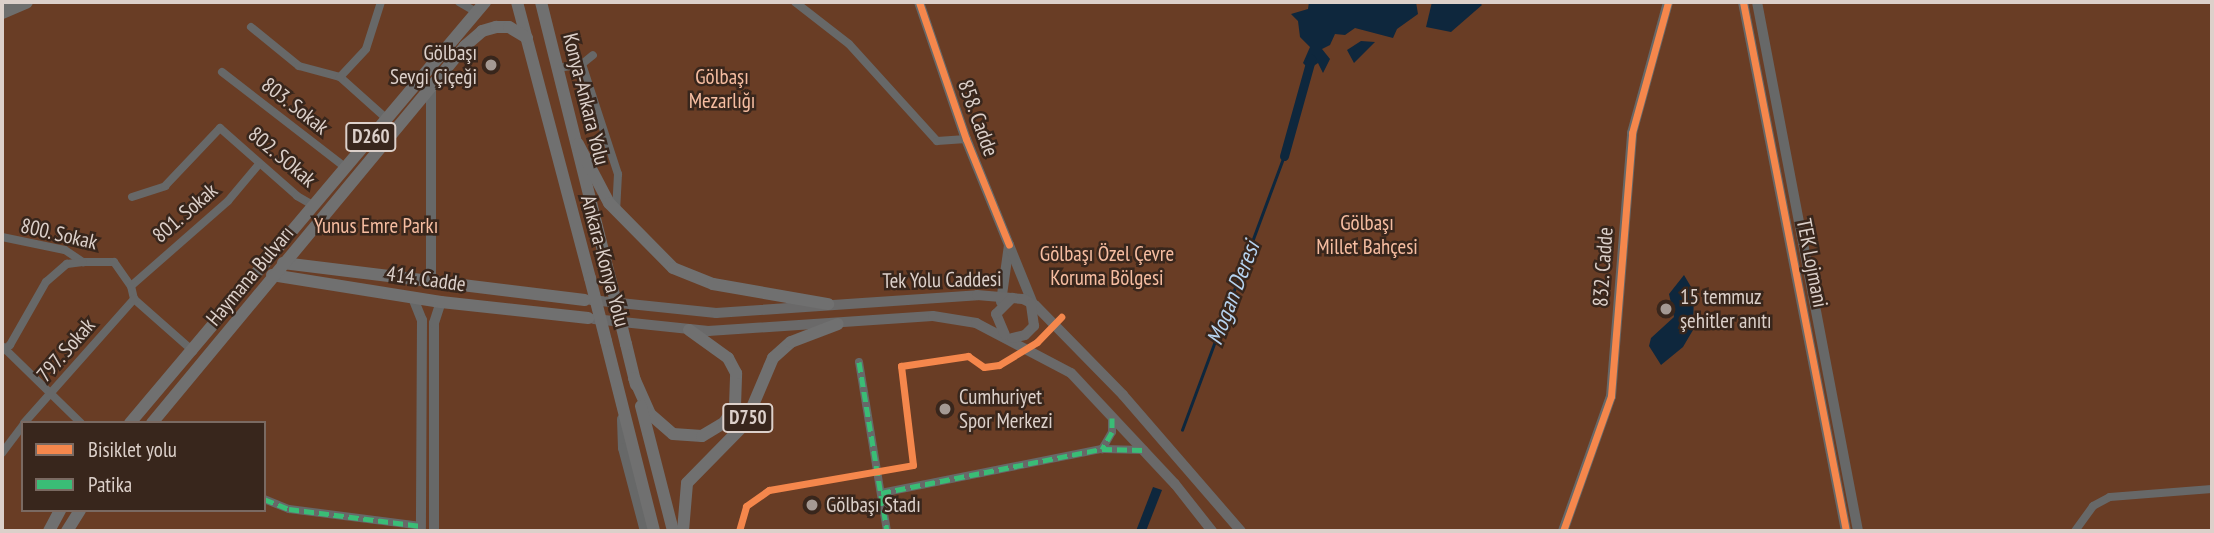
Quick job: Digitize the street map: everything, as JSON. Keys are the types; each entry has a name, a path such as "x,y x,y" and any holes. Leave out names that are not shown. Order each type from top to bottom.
{"highway":[{"path":"2,12 26,2"},
{"name":"Haymana Bulvarı","path":"132,421 485,2"},
{"name":"Ankara-Konya Yolu","path":"517,2 654,531"},
{"name":"Konya-Ankara Yolu","path":"541,2 673,531"},
{"name":"Haymana Bulvarı","path":"154,421 287,264 431,84 482,31 509,27 527,38"},
{"path":"578,144 616,212 647,246 685,275 828,304"},
{"name":"414. Cadde","path":"268,261 585,300"},
{"name":"414. Cadde","path":"258,273 441,302 589,318"},
{"name":"D750","path":"683,531 687,483 744,424 773,358 791,342 838,324"},
{"name":"D750","path":"635,378 650,414 673,434 702,436 724,423 736,406 736,373 728,358 689,330"},
{"path":"49,531 59,512"},
{"path":"67,531 79,512"}],"main road":[{"name":"Tek Yolu Caddesi","path":"585,300 716,313 828,304 1009,297 1032,307"},
{"path":"1009,297 997,310 997,324 1009,337 1030,332 1032,307"},
{"path":"1032,307 1123,396 1241,531"},
{"name":"Tek Yolu Caddesi","path":"589,318 689,330 838,324 944,316 1009,337 1071,373 1144,450 1212,531"}],"street":[{"path":"340,77 366,49 381,2"},
{"path":"459,2 476,12"},
{"path":"795,2 849,44 937,141 966,139"},
{"name":"858. Cadde","path":"919,2 966,139 1032,307"},
{"name":"832. Cadde","path":"1563,531 1611,396 1632,134 1668,2"},
{"name":"TEK Lojmani","path":"1743,2 1846,531"},
{"name":"TEK Lojmani","path":"1757,2 1858,531"},
{"path":"251,27 299,66 340,77 387,119"},
{"path":"558,68 582,64 593,55"},
{"path":"582,64 618,174 616,212"},
{"name":"803. Sokak","path":"222,72 346,168"},
{"path":"424,72 431,84 431,281"},
{"name":"802. SOkak","path":"132,197 165,186 220,128 259,164 314,206"},
{"name":"801. Sokak","path":"131,286 228,201 259,164"},
{"name":"800. Sokak","path":"2,238 65,250 83,262 114,262 131,286"},
{"name":"858. Cadde","path":"1009,245 1009,297"},
{"path":"79,421 53,392 3,348 46,282 67,264 83,262"},
{"path":"131,286 134,299 193,351"},
{"path":"266,500 289,509 421,528 422,320 413,298"},
{"name":"797. Sokak","path":"27,421 134,299"},
{"path":"434,531 434,323 441,302"},
{"path":"859,362 887,531"},
{"path":"621,399 623,447 643,528"},
{"path":"1102,449 1112,432 1112,418"},
{"name":"797. Sokak","path":"2,453 21,428"},
{"path":"881,493 1102,449 1144,450"},
{"path":"2075,531 2093,506 2110,496 2212,489"}],"green space":[{"name":"Gölbaşı Özel Çevre Koruma Bölgesi","path":"2,2 2212,2 2212,531 2,531"}],"water":[{"path":"1309,2 1416,2 1418,14 1397,29 1393,38 1355,28 1345,35 1335,34 1330,45 1322,49 1330,59 1323,73 1318,63 1309,69 1303,63 1310,47 1300,37 1298,21 1291,14 1308,9"},
{"path":"1432,2 1479,2 1482,5 1451,32 1426,27"},
{"path":"1361,41 1375,42 1354,63 1347,50"},
{"path":"1684,275 1694,292 1693,330 1683,347 1661,365 1649,346 1651,338 1674,317 1669,294"},
{"path":"1153,487 1162,490 1146,531 1136,531"}],"waterway":[{"path":"1284,156 1311,59"},
{"name":"Mogan Deresi","path":"1182,430 1284,156"}],"marked path":[{"path":"859,362 887,531"},
{"path":"1112,418 1112,432 1102,449 1144,450"},
{"path":"881,493 1102,449"},
{"path":"266,500 289,509 421,526"}],"cycle path":[{"path":"919,2 966,139 1009,245"},
{"path":"1563,531 1611,396 1632,133 1668,2"},
{"path":"1743,2 1846,531"},
{"path":"739,531 746,506 769,490 913,465 901,366 968,356 984,367 999,365 1037,342 1061,317"}],"place":[{"name":"Gölbaşı Sevgi Çiçeği","path":"491,65"},
{"name":"15 temmuz şehitler anıtı","path":"1666,309"},
{"name":"Cumhuriyet Spor Merkezi","path":"945,409"},
{"name":"Gölbaşı Stadı","path":"812,505"}],"park label":[{"name":"Gölbaşı Mezarlığı","path":"722,89"},
{"name":"Yunus Emre Parkı","path":"376,226"},
{"name":"Gölbaşı Millet Bahçesi","path":"1367,235"}]}
